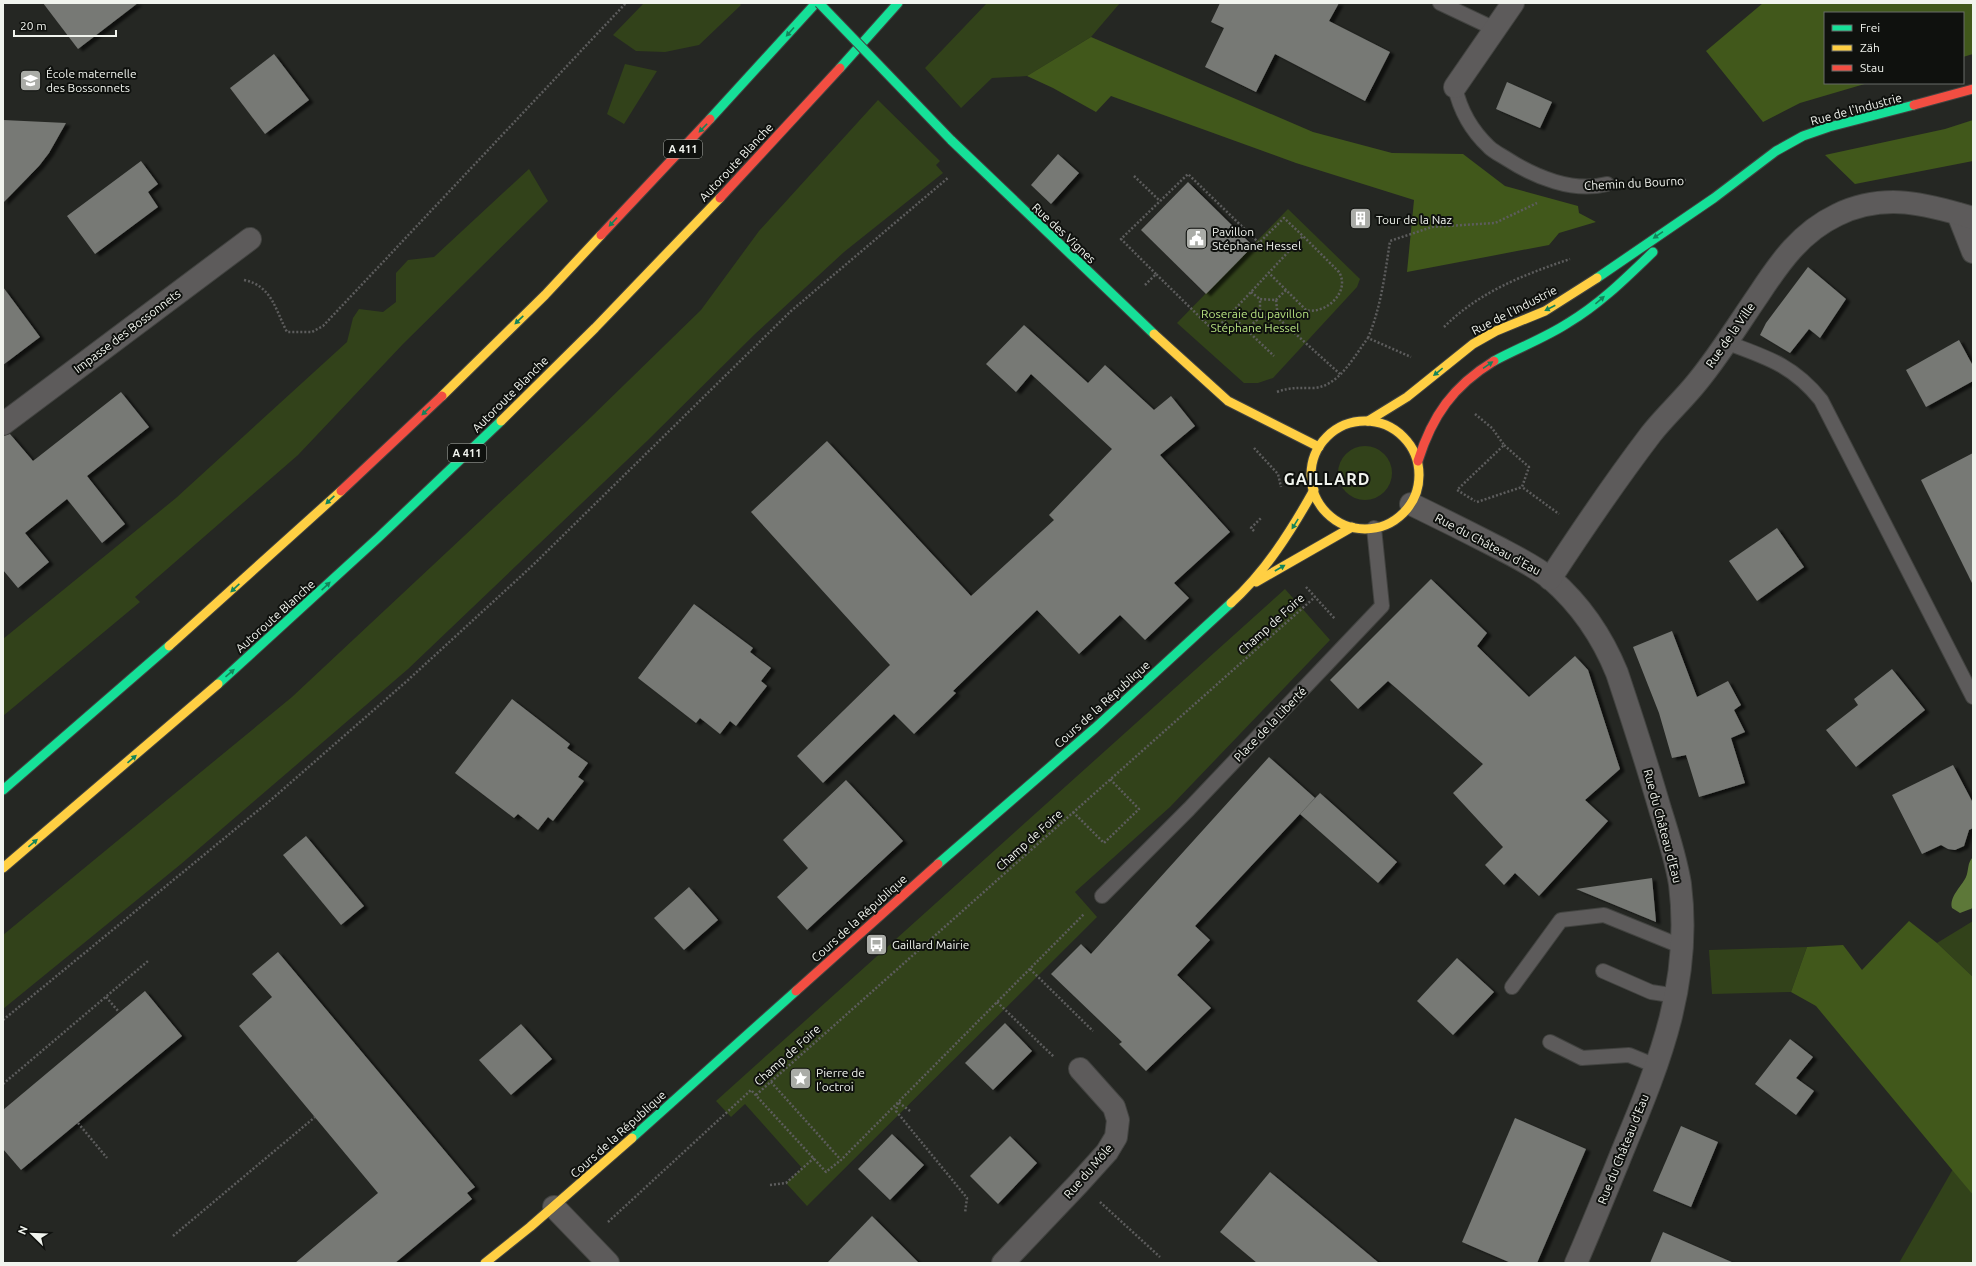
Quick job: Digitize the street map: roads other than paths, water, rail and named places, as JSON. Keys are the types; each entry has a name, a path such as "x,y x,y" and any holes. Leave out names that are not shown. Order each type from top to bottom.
{"main road":[{"name":"Rue des Vignes","path":"817,3 970,159 1124,306 1210,385 1233,404 1319,447"},
{"name":"A 411","path":"3,790 78,727 228,595 426,410 547,293 707,124 817,3"},
{"name":"Autoroute Blanche","path":"3,868 94,792 265,643 377,540 488,433 596,327 742,174 898,3"},
{"name":"Rue de l'Industrie","path":"1368,421 1407,397 1484,337 1556,305 1714,198 1776,151 1803,136 1829,127 1973,89"},
{"name":"Rue de l'Industrie","path":"1418,461 1422,444 1431,423 1443,404 1473,375 1499,358 1555,331 1588,310 1714,198"},
{"path":"1356,421 1368,421 1380,422 1400,433 1411,446 1418,461 1419,483 1411,504 1399,517 1383,526 1374,528 1352,527 1331,517 1318,500 1314,490 1312,468 1319,447 1326,438 1345,425 1356,421"},
{"name":"Cours de la République","path":"485,1263 554,1207 938,863 1095,728 1247,588 1296,522 1314,490"},
{"name":"Cours de la République","path":"1247,588 1352,527"}],"street":[{"name":"Chemin du Bourno","path":"1455,87 1512,3"},
{"name":"Rue de la Ville","path":"1550,579 1652,433 1698,381 1776,268 1791,249 1808,232 1837,215 1870,204 1891,202 1920,203 1966,216"},
{"path":"1966,216 1973,252"},
{"name":"Impasse des Bossonnets","path":"3,424 242,245"},
{"name":"Rue du Château d'Eau","path":"1411,504 1532,566 1550,579 1590,620 1606,645 1617,673 1672,848 1680,883 1683,914 1683,947 1677,996 1656,1066 1576,1263"},
{"name":"Rue du Môle","path":"1004,1263 1079,1183 1112,1144 1118,1128 1117,1113 1110,1101 1070,1066"},
{"path":"554,1207 608,1263"}],"lane":[{"path":"1440,3 1495,29"},
{"name":"Chemin du Bourno","path":"1455,87 1459,104 1475,132 1490,148 1513,163 1546,179 1573,186 1594,188 1607,184"},
{"path":"1725,342 1768,357 1808,384 1821,400 1973,697"},
{"name":"Place de la Liberté","path":"1102,896 1189,809 1382,606 1374,528"},
{"path":"1512,988 1561,920 1604,915 1683,947"},
{"path":"1603,971 1651,992 1677,996"},
{"path":"1550,1042 1582,1058 1629,1055 1656,1066"}],"place":[{"name":"École maternelle des Bossonnets","path":"31,80"},
{"name":"Tour de la Naz","path":"1360,219"},
{"name":"Pavillon Stéphane Hessel","path":"1197,238"},
{"name":"Gaillard Mairie","path":"877,944"},
{"name":"Pierre de l’octroi","path":"800,1079"}],"district":[{"name":"GAILLARD","path":"1327,479"}],"park label":[{"name":"Roseraie du pavillon Stéphane Hessel","path":"1255,320"}]}
